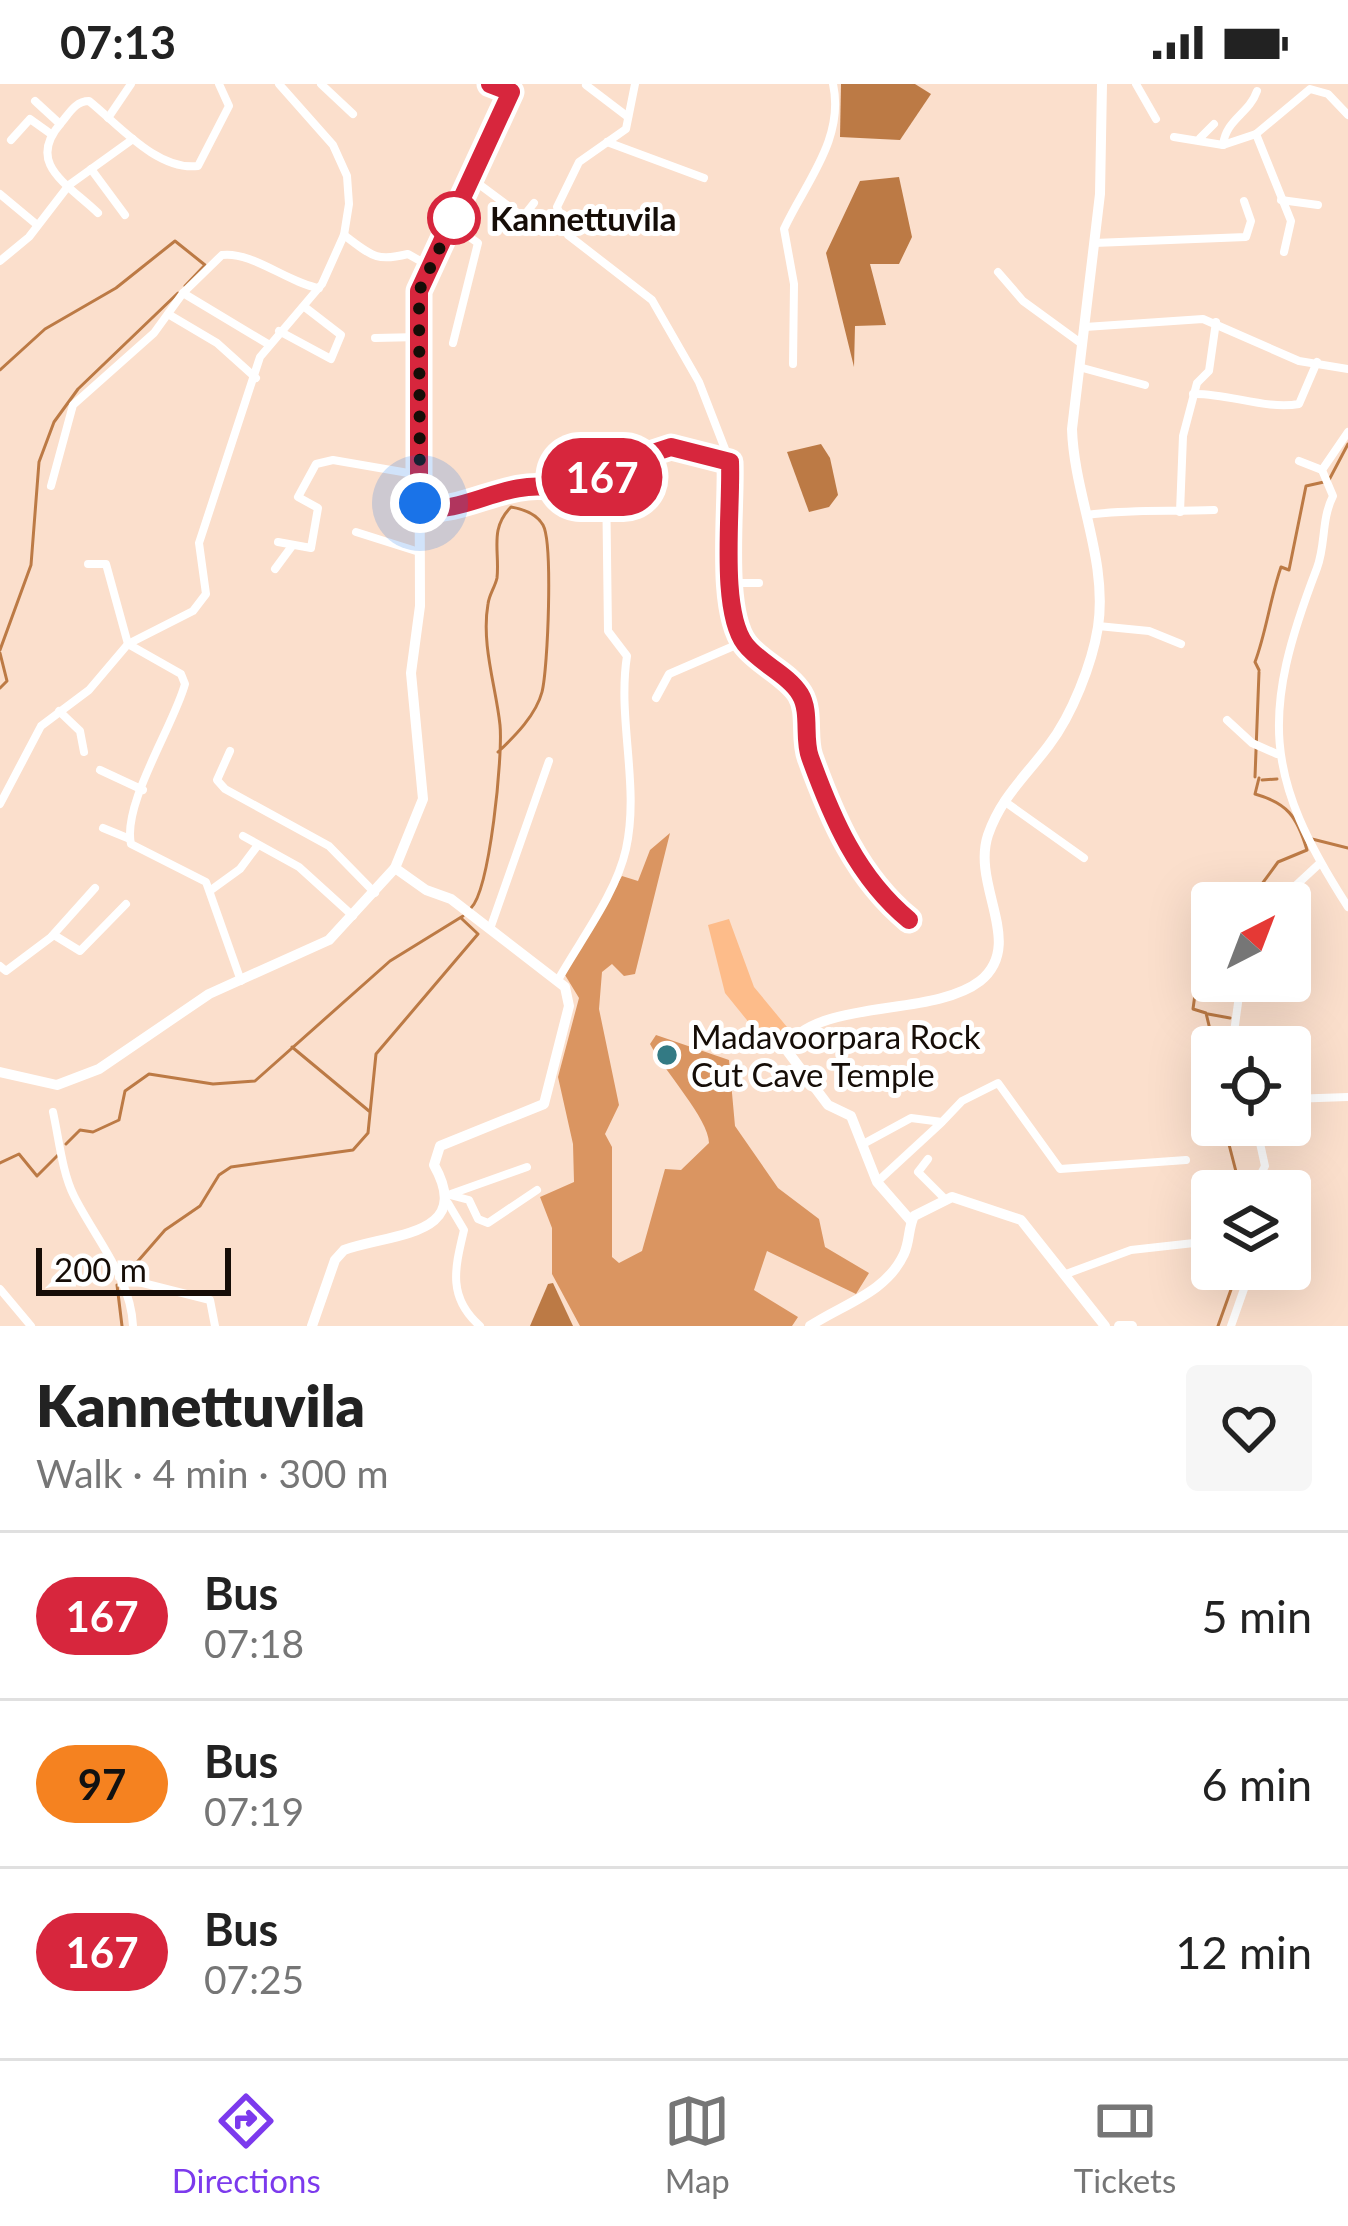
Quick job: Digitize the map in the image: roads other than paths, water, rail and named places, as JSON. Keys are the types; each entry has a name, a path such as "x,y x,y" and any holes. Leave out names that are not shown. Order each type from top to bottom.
{"main road":[{"path":"811,1326 859,1301 886,1277 906,1248 910,1221 877,1182 851,1116 828,1105 785,1048 793,1039 856,1011 956,996 991,970 1001,939 986,889 984,848 1002,800 1060,729 1098,626 1097,556 1073,458 1094,243 1102,84"},
{"path":"0,1072 57,1085 76,1081 209,994 329,940 395,868 423,799 411,673 420,606 416,551 419,291 513,88"},
{"path":"312,1326 335,1260 344,1250 430,1224 449,1199 434,1165 440,1146 544,1104 569,1006 566,986 451,899 426,890 395,868"},
{"path":"910,1221 944,1199 958,1198 1021,1220 1066,1274 1088,1311 1105,1326"},
{"path":"1119,1326 1132,1326"}],"street":[{"path":"108,118 131,84"},
{"path":"98,213 45,158 51,134 60,124 86,99 133,139 184,167 198,166 229,106 219,84"},
{"path":"0,804 41,726 89,690 128,644 194,611 206,594 199,543 268,344 306,308 344,236 347,176 333,145 279,84"},
{"path":"321,84 353,114"},
{"path":"490,84 513,88"},
{"path":"635,84 626,129 579,163 557,207 568,236 652,300 699,382 730,462 730,583 743,642 800,694 808,755 823,782 832,821 872,882 909,920"},
{"path":"793,364 794,284 784,229 820,168 837,110 833,84"},
{"path":"1136,84 1156,119"},
{"path":"586,86 628,117"},
{"path":"1174,137 1222,145 1256,134 1310,89 1328,94 1348,115"},
{"path":"1222,145 1225,130 1252,105 1257,91"},
{"path":"34,100 60,124"},
{"path":"11,140 30,118 51,134"},
{"path":"1200,138 1214,124"},
{"path":"1256,134 1291,221 1284,252"},
{"path":"0,261 69,185 133,139"},
{"path":"607,142 704,178"},
{"path":"91,169 125,215"},
{"path":"470,178 523,217 534,203"},
{"path":"0,194 36,224"},
{"path":"1281,200 1318,205"},
{"path":"1094,243 1246,237 1251,221 1244,201"},
{"path":"451,224 478,243 453,343"},
{"path":"344,236 379,259 392,261 408,254 430,267"},
{"path":"52,486 73,405 154,333 183,293 227,252 295,284 319,288"},
{"path":"998,272 1023,301 1082,344"},
{"path":"183,293 268,344"},
{"path":"279,331 331,359 341,335 306,308"},
{"path":"168,314 217,343 256,378"},
{"path":"1085,327 1184,318 1216,322 1283,356 1348,369"},
{"path":"1180,512 1183,436 1193,394 1209,371 1216,322"},
{"path":"375,338 419,337"},
{"path":"1193,394 1226,393 1282,407 1299,404 1317,362"},
{"path":"1079,367 1145,385"},
{"path":"1322,470 1348,432"},
{"path":"558,980 621,868 627,844 620,696 627,656 608,631 607,477 613,466 671,447 730,462"},
{"path":"278,542 312,547 318,508 298,497 316,464 333,460 420,476"},
{"path":"1299,461 1322,470 1333,496"},
{"path":"419,509 468,507 512,488 554,488 565,474 607,477"},
{"path":"1348,492 1333,496 1324,514 1319,561 1278,691 1277,754 1283,782 1318,864 1348,907"},
{"path":"1087,515 1129,507 1214,510"},
{"path":"356,532 416,551"},
{"path":"275,568 292,546"},
{"path":"88,564 106,564 128,644 181,674 185,684 143,790 130,839"},
{"path":"730,583 759,583"},
{"path":"1098,626 1149,631 1181,644"},
{"path":"656,698 670,674 743,642"},
{"path":"59,711 80,730 84,752"},
{"path":"1227,720 1252,743 1277,754"},
{"path":"230,751 217,780 225,789 328,846 376,894"},
{"path":"489,931 549,761"},
{"path":"100,770 143,790"},
{"path":"1002,800 1084,858"},
{"path":"103,828 198,875 211,890 242,983"},
{"path":"243,836 299,866 354,917"},
{"path":"211,890 240,869 258,845"},
{"path":"1299,882 1318,864"},
{"path":"0,966 6,971 51,937 95,888"},
{"path":"51,937 80,951 126,904"},
{"path":"877,1182 962,1101 998,1083 1060,1168 1186,1160"},
{"path":"1311,1098 1348,1097"},
{"path":"53,1112 72,1193 132,1307 133,1326"},
{"path":"865,1143 911,1118 942,1122"},
{"path":"928,1159 918,1172 944,1199"},
{"path":"449,1199 526,1167"},
{"path":"449,1199 469,1200 478,1219 488,1223 537,1190"},
{"path":"449,1199 464,1230 453,1272 456,1293 480,1326"},
{"path":"1066,1274 1131,1250 1191,1243"},
{"path":"118,1277 210,1300 215,1326"},
{"path":"0,1288 31,1326"},
{"path":"1231,1326 1244,1290"}],"waterway":[{"path":"0,370 45,329 116,288 175,241 205,265 185,286"},
{"path":"0,650 31,565 39,462 54,422 78,389 178,293"},
{"path":"1329,480 1348,444"},
{"path":"1259,670 1255,662 1281,567 1289,570 1306,486 1324,482"},
{"path":"471,908 484,876 497,791 499,764 500,741 500,725 486,619 497,578 498,532 511,507 529,512 543,525 548,555 548,633 539,701 524,725 505,746 498,752"},
{"path":"0,653 7,681 0,688"},
{"path":"1255,777 1259,672"},
{"path":"1259,778 1255,794 1289,813 1307,850 1278,862 1263,882"},
{"path":"1262,780 1277,779"},
{"path":"1312,839 1348,848"},
{"path":"66,1144 80,1130 93,1132 119,1120 125,1091 149,1074 213,1084 255,1081 390,961 463,916"},
{"path":"125,1276 165,1230 200,1206 219,1175 231,1167 353,1150 368,1133 376,1054 478,934 461,918"},
{"path":"1194,1002 1193,1009 1206,1013 1209,1026"},
{"path":"1208,1014 1230,1018"},
{"path":"292,1047 369,1111"},
{"path":"1229,1146 1236,1170"},
{"path":"0,1163 19,1154 37,1176 59,1154"},
{"path":"117,1285 122,1326"},
{"path":"1218,1326 1231,1290"}],"place":[{"name":"Kannettuvila","path":"454,218"},
{"name":"Madavoorpara Rock Cut Cave Temple","path":"667,1055"}]}
